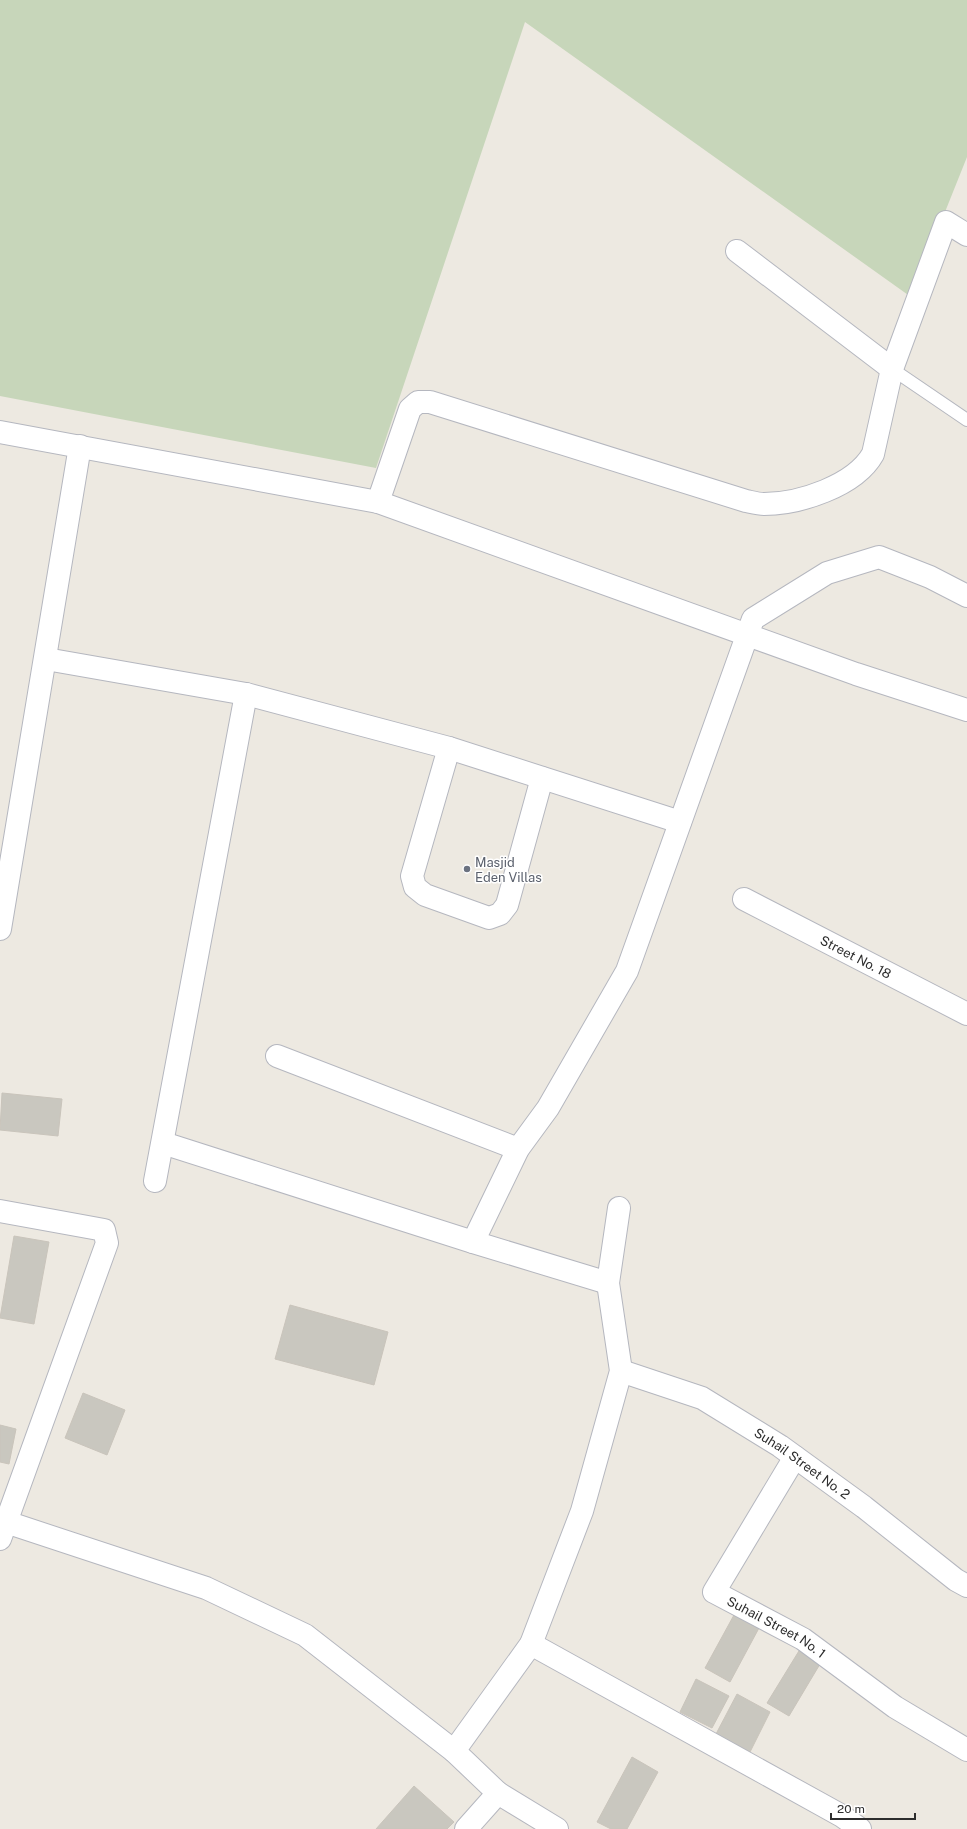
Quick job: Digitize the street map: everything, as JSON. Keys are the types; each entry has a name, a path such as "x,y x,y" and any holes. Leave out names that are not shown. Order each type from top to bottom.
{"street":[{"path":"378,502 410,409 418,402 430,402 746,501 763,504 798,499 819,494 840,483 867,464 873,454 892,369 946,222 967,235"},
{"path":"737,251 892,369"},
{"path":"0,432 378,502 856,674 967,710"},
{"path":"0,930 80,446"},
{"path":"473,1242 518,1149 548,1108 627,971 753,619 827,573 879,557 930,577 967,596"},
{"path":"46,658 246,694 449,748 680,822"},
{"path":"155,1181 246,694"},
{"path":"449,748 412,876 415,887 425,895 489,918 500,914 508,905 542,778"},
{"name":"Street No. 18","path":"744,899 967,1014"},
{"path":"277,1056 518,1149"},
{"path":"163,1143 473,1242 608,1283"},
{"path":"454,1751 531,1644 582,1511 621,1370 608,1283 619,1208"},
{"path":"0,1211 104,1230 107,1243 3,1530 206,1588 305,1635 454,1751 498,1793 557,1829"},
{"name":"Suhail Street No. 2","path":"621,1370 702,1398 780,1446 864,1507 956,1580 967,1586"},
{"name":"Suhail Street No. 1","path":"795,1457 714,1592 804,1639 895,1707 967,1750"},
{"path":"531,1644 842,1816 860,1829"},
{"path":"466,1829 498,1793"}],"lane":[{"path":"892,369 967,420"}],"green space":[{"path":"0,0 967,0 967,157 911,297 525,22 376,468 0,396"}],"building":[{"path":"2,1093 62,1099 58,1136 0,1130"},
{"path":"14,1236 49,1242 34,1324 0,1318"},
{"path":"290,1305 388,1332 374,1385 275,1359"},
{"path":"83,1393 125,1410 107,1455 65,1438"},
{"path":"0,1425 16,1429 9,1464 0,1462"},
{"path":"734,1615 759,1628 730,1682 705,1668"},
{"path":"802,1646 823,1659 789,1716 767,1703"},
{"path":"696,1679 729,1696 712,1728 680,1712"},
{"path":"737,1694 770,1712 750,1752 716,1734"},
{"path":"632,1757 658,1772 627,1829 611,1829 597,1822"},
{"path":"414,1786 454,1822 447,1829 376,1829"}],"place":[{"name":"Masjid Eden Villas","path":"467,869"}]}
